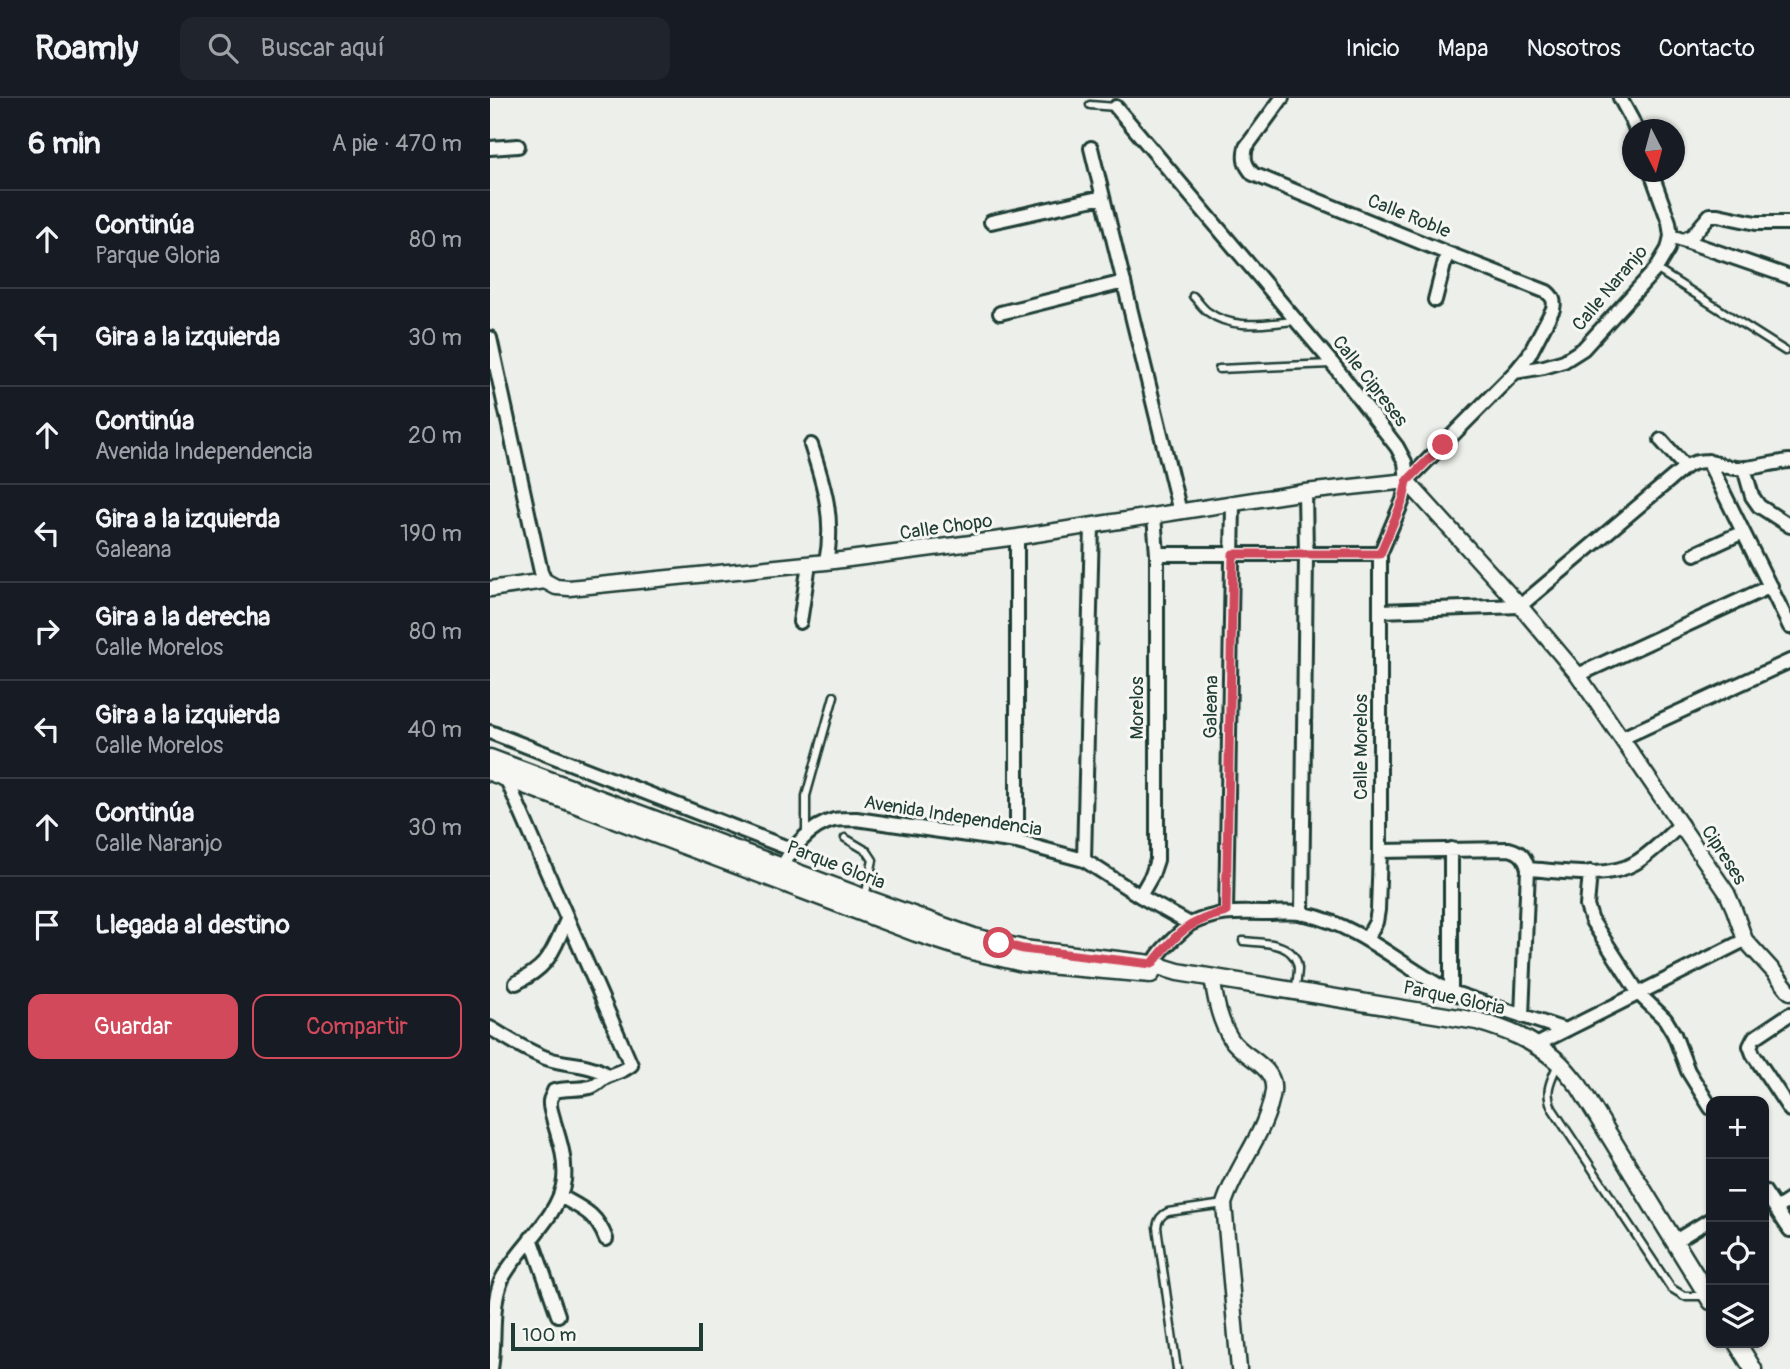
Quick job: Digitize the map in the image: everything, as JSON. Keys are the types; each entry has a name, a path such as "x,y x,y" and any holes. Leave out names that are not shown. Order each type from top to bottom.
{"main road":[{"name":"Parque Gloria","path":"492,760 506,778 779,873 865,898 974,937 1023,949 1296,990 1477,1021 1509,1030 1536,1045 1558,1062 1579,1086 1706,1291"},
{"name":"Parque Gloria","path":"492,760 779,873 915,933 1023,963 1151,969"},
{"path":"1740,1348 1753,1369"}],"street":[{"path":"1620,98 1630,119"},
{"name":"Calle Roble","path":"1279,99 1246,147 1244,156 1247,167 1253,174 1552,296 1553,309 1529,355 1515,372"},
{"name":"Calle Cipreses","path":"1116,107 1332,363 1397,447 1405,463 1407,481 1578,674 1622,738"},
{"path":"490,148 517,146"},
{"path":"1091,148 1180,512"},
{"path":"1655,182 1669,222 1671,236 1790,277"},
{"path":"991,222 1103,197"},
{"path":"1684,240 1693,235 1710,215 1756,223 1790,223"},
{"name":"Calle Naranjo","path":"1515,372 1564,361 1583,349 1656,269 1668,248 1671,236"},
{"path":"1435,300 1447,253"},
{"path":"1000,313 1124,282"},
{"path":"490,338 545,581"},
{"path":"1407,481 1515,372"},
{"path":"1661,440 1685,467"},
{"path":"811,445 829,510 830,535 826,562"},
{"path":"1381,611 1520,606 1695,461 1708,461 1729,468 1744,468 1790,461"},
{"path":"1708,461 1790,627"},
{"path":"1744,468 1752,496 1759,506 1790,526"},
{"name":"Calle Chopo","path":"490,589 545,581 556,587 569,588 826,562 1017,537 1305,492 1407,481"},
{"name":"Calle Morelos","path":"1367,938 1376,922 1378,909 1380,851 1380,554 1403,500 1407,481"},
{"path":"1302,914 1305,492"},
{"name":"Galeana","path":"1226,912 1233,503"},
{"name":"Morelos","path":"1140,896 1157,860 1157,554 1154,516"},
{"path":"1084,860 1091,525"},
{"path":"1695,554 1743,532"},
{"path":"1017,537 1017,842"},
{"path":"1157,554 1380,554"},
{"path":"800,622 809,564"},
{"path":"1578,674 1771,586"},
{"path":"1622,738 1790,661"},
{"path":"490,732 793,850"},
{"name":"Cipreses","path":"1622,738 1727,893 1745,940 1790,992"},
{"path":"491,1369 496,1295 501,1280 551,1211 560,1196 564,1179 564,1162 550,1099 554,1091 588,1088 631,1065 506,778"},
{"name":"Avenida Independencia","path":"779,873 793,850 820,825 835,820 856,819 1017,842 1084,860 1190,925"},
{"path":"1528,869 1608,872 1624,868 1638,862 1681,824"},
{"path":"1451,849 1451,992"},
{"path":"1380,851 1509,849 1518,851 1525,859 1528,869 1522,1016"},
{"path":"1590,872 1586,899 1589,914 1639,994 1665,1019 1688,1070 1706,1100"},
{"path":"1151,969 1169,943 1190,925 1206,917 1226,912 1302,914 1320,918 1367,938 1451,992 1565,1030"},
{"path":"516,983 542,967 567,919"},
{"path":"1536,1045 1745,940"},
{"path":"1212,978 1223,1025 1233,1043 1270,1074 1273,1088 1270,1107 1262,1126 1229,1188 1224,1204 1239,1369"},
{"path":"1790,1014 1754,1038 1750,1046 1790,1110"},
{"path":"490,1028 536,1054 566,1063 593,1067 602,1072 604,1078"},
{"path":"560,1196 596,1219 606,1239"},
{"path":"1769,1198 1790,1230"},
{"path":"1776,1209 1790,1200"},
{"path":"1675,1241 1706,1222"},
{"path":"531,1238 558,1315"}],"lane":[{"name":"Calle Cipreses","path":"1090,105 1116,107"},
{"path":"1656,269 1785,351"},
{"path":"1193,296 1207,312 1224,321 1242,325 1297,321"},
{"path":"1219,369 1332,363"},
{"path":"806,836 806,796 834,696"},
{"path":"845,838 867,851 873,860 865,898"},
{"path":"1242,941 1276,944 1287,949 1298,967 1296,990"},
{"path":"1558,1062 1547,1092 1552,1108 1671,1289 1684,1296 1706,1298"},
{"path":"1177,1369 1158,1220 1168,1212 1224,1204"}],"route":[{"path":"999,943 1023,949 1152,964 1169,943 1190,925 1226,912 1233,554 1380,554 1403,500 1407,481 1443,445"}]}
